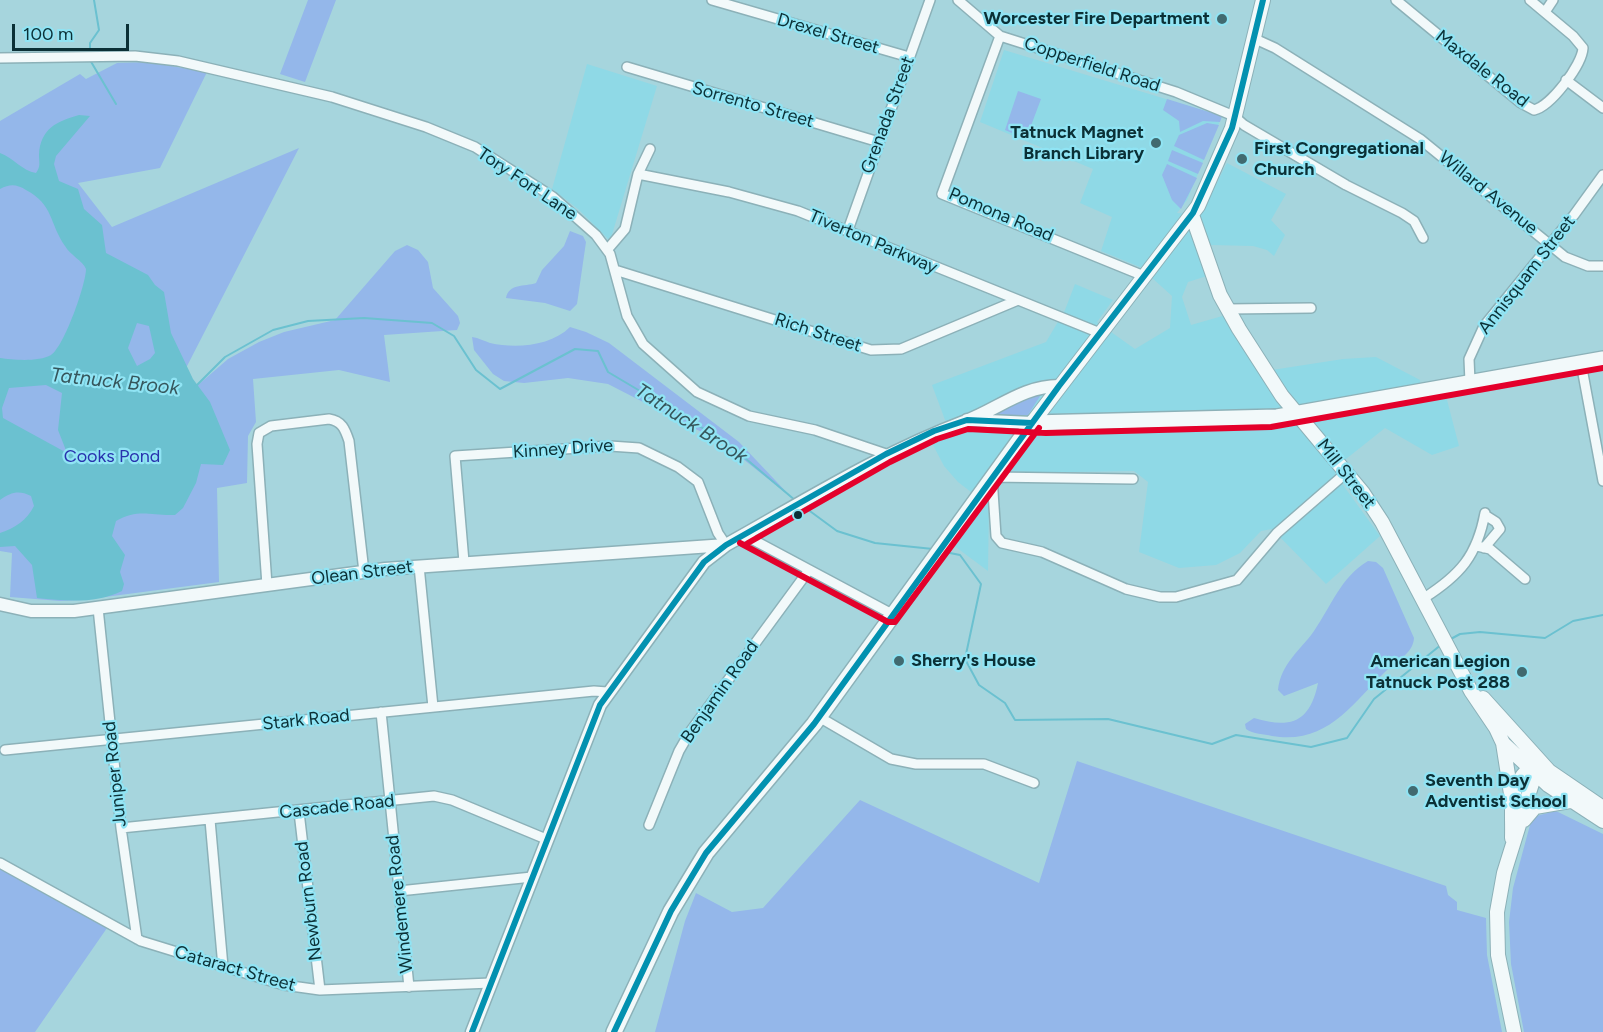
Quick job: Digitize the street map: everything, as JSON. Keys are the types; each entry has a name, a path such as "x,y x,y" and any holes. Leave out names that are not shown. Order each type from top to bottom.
{"main road":[{"path":"614,1032 667,918 713,844 819,717 932,558 1059,386 1192,215 1205,192 1234,116 1263,0"},
{"name":"Mill Street","path":"1192,215 1216,286 1228,309 1282,396 1346,473 1382,522 1462,674 1503,743 1534,767 1570,801 1603,821"},
{"path":"1032,423 1236,420 1298,413 1603,359"},
{"name":"Mill Street","path":"1462,674 1518,733 1534,767 1603,808"},
{"path":"1503,743 1511,797 1511,849"},
{"path":"1511,797 1516,783 1534,767"},
{"path":"1514,1032 1502,981 1497,929 1500,893 1511,849 1521,824 1534,767"},
{"path":"1521,824 1535,807 1570,801"}],"street":[{"name":"Drexel Street","path":"712,0 909,57"},
{"name":"Grenada Street","path":"848,230 930,0"},
{"name":"Copperfield Road","path":"958,0 1000,36 1176,92 1234,116 1288,151 1402,213 1414,222 1424,238"},
{"name":"Maxdale Road","path":"1396,0 1526,107 1534,110 1541,108 1566,80"},
{"path":"1530,0 1580,42 1583,48 1580,62 1566,80 1603,108"},
{"path":"1545,12 1553,0"},
{"name":"Pomona Road","path":"1000,36 942,194 1144,276"},
{"name":"Willard Avenue","path":"1253,38 1275,48 1420,139 1550,245 1577,263 1603,266"},
{"name":"Tory Fort Lane","path":"0,58 162,58 332,97 426,127 475,147 553,197 578,217 607,250 615,270 627,316 643,345 697,392 749,416 815,430 886,454"},
{"name":"Sorrento Street","path":"627,67 879,142"},
{"path":"607,250 625,229 638,174 650,149"},
{"name":"Tiverton Parkway","path":"638,174 760,198 848,230 1100,333"},
{"name":"Annisquam Street","path":"1470,382 1469,359 1479,334 1603,175"},
{"name":"Rich Street","path":"615,270 871,350 900,349 1018,300"},
{"path":"1228,309 1311,308"},
{"path":"1581,363 1603,481"},
{"path":"472,1032 591,725 607,692 693,575 726,545 886,454 934,431 968,420 1015,396 1043,386 1059,386"},
{"path":"267,585 257,444 259,433 271,426 329,419 338,420 344,427 349,441 364,572"},
{"path":"968,420 1032,423"},
{"name":"Kinney Drive","path":"464,562 455,456 598,446 639,448 678,467 696,479 705,493 718,533 726,545"},
{"path":"1133,479 992,477 998,541 1044,553 1126,589 1154,597 1176,597 1237,580 1246,573 1277,533 1346,473"},
{"path":"1424,598 1459,571 1500,529 1496,522 1485,514 1481,547"},
{"path":"744,535 892,614"},
{"name":"Olean Street","path":"0,603 35,611 99,608 419,566 726,545"},
{"path":"1481,547 1490,549 1525,579"},
{"path":"419,566 433,707"},
{"name":"Benjamin Road","path":"649,825 684,741 809,570"},
{"name":"Juniper Road","path":"99,608 121,828 137,939"},
{"name":"Stark Road","path":"5,750 594,691 607,692"},
{"name":"Windemere Road","path":"381,712 409,987"},
{"path":"819,717 891,759 916,764 984,764 1034,783"},
{"name":"Cascade Road","path":"121,828 443,797 546,839"},
{"name":"Newburn Road","path":"299,812 320,990"},
{"path":"210,820 223,967"},
{"name":"Cataract Street","path":"0,863 137,939 284,985 320,990 491,983"},
{"path":"399,891 532,877"}],"shaded area":[{"path":"1004,50 1222,116 1187,200 1177,213 1200,215 1227,163 1286,194 1271,220 1285,235 1274,256 1267,250 1253,246 1211,245 1201,257 1207,276 1188,282 1182,297 1191,325 1226,315 1259,372 1343,359 1376,357 1420,380 1421,399 1446,396 1459,446 1432,455 1385,428 1346,459 1335,474 1380,536 1326,584 1272,529 1261,531 1240,553 1216,565 1179,568 1139,552 1148,482 1134,471 1010,473 989,500 988,571 953,545 984,502 958,482 944,466 932,443 951,436 932,385 1046,342 1065,310 1075,284 1113,300 1097,322 1135,349 1170,328 1172,296 1140,267 1101,251 1112,217 1080,203 1093,169 980,122"},
{"path":"587,64 657,86 610,241 578,209 552,189"}],"green space":[{"path":"308,0 336,0 305,82 280,74"},
{"name":"Cooks Pond","path":"147,62 207,72 160,168 78,183 112,227 299,148 185,370 192,381 198,385 228,359 259,342 284,332 335,320 395,251 407,245 418,250 428,262 433,288 458,316 460,323 457,330 384,335 390,382 339,370 253,379 256,422 248,436 247,483 217,488 219,582 82,600 60,601 10,597 12,553 0,551 0,121 80,74 86,79 117,63"},
{"path":"1018,91 1041,99 1026,139 1005,130"},
{"path":"1167,99 1222,116 1220,122 1203,121 1180,132 1179,121 1163,110"},
{"path":"1207,123 1219,125 1204,160 1174,146 1179,135"},
{"path":"1172,150 1203,163 1198,174 1168,161"},
{"path":"1167,164 1197,178 1181,209 1172,200 1162,175"},
{"path":"570,231 583,236 586,242 577,304 570,311 545,303 506,298 510,290 518,286 536,283 542,270 564,246"},
{"path":"570,327 609,343 739,442 792,498 723,443 608,384 568,378 524,383 504,381 493,374 474,350 472,337 500,345 522,346 543,342"},
{"path":"1042,393 1028,415 999,416 997,410"},
{"path":"1368,561 1376,562 1383,568 1414,638 1411,648 1349,709 1323,728 1291,737 1259,734 1246,729 1245,724 1254,718 1278,723 1288,722 1304,715 1310,707 1318,683 1284,696 1278,690 1283,672 1314,631 1343,584 1350,575"},
{"path":"1077,761 1446,886 1448,895 1457,902 1457,910 1486,918 1487,955 1502,1032 655,1032 685,921 696,893 732,912 763,908 860,800 1039,883"},
{"path":"1556,811 1603,834 1603,1032 1524,1032 1511,964 1509,922 1513,888 1530,825 1536,816"},
{"path":"0,869 107,928 35,1032 0,1032"}],"water":[{"path":"90,116 56,156 54,164 59,181 78,189 84,209 102,225 106,253 148,275 164,292 171,333 193,379 210,402 230,450 223,465 201,464 196,483 183,508 175,515 138,514 116,521 112,536 125,555 120,572 124,584 122,591 91,600 37,598 32,565 15,546 0,547 0,533 20,523 34,506 31,496 23,493 11,494 0,500 0,358 40,359 51,355 56,350 73,315 86,269 65,246 42,202 26,190 16,186 0,189 0,153 26,170 36,173 39,166 40,146 46,132 57,123 71,117","holes":["137,323 149,326 155,353 150,359 137,366 128,348","46,385 62,393 58,430 67,453 3,418 2,408 9,388"]}],"waterway":[{"path":"90,48 90,43 99,30 94,0"},
{"path":"90,60 116,104"},
{"name":"Tatnuck Brook","path":"195,387 225,357 273,330 308,321 364,318 432,323 454,336 476,370 500,389 575,349 598,351 608,372 726,442 796,501"},
{"name":"Tatnuck Brook","path":"803,506 837,531 875,543 933,549"},
{"name":"Tatnuck Brook","path":"945,552 960,555 981,584 965,659 979,685 1005,703 1015,720 1108,719 1212,744 1236,735 1311,747 1347,738 1374,699 1442,644"},
{"name":"Tatnuck Brook","path":"1449,640 1460,634 1480,632 1545,638 1573,621 1603,615"}],"transit line":[{"path":"614,1032 671,911 706,853 814,724 1059,386 1193,213 1232,128 1263,0"},
{"path":"748,543 890,462 937,439 968,429 1046,433 1271,427 1603,368"},
{"path":"472,1032 600,705 704,562 726,545 886,454 934,431 967,420 1032,423"},
{"path":"740,543 888,622 895,622 1039,428"}],"place":[{"name":"Worcester Fire Department","path":"1222,19"},
{"name":"Tatnuck Magnet Branch Library","path":"1156,143"},
{"name":"First Congregational Church","path":"1242,159"},
{"name":"Sherry's House","path":"899,661"},
{"name":"American Legion Tatnuck Post 288","path":"1522,672"},
{"name":"Seventh Day Adventist School","path":"1413,791"}]}
